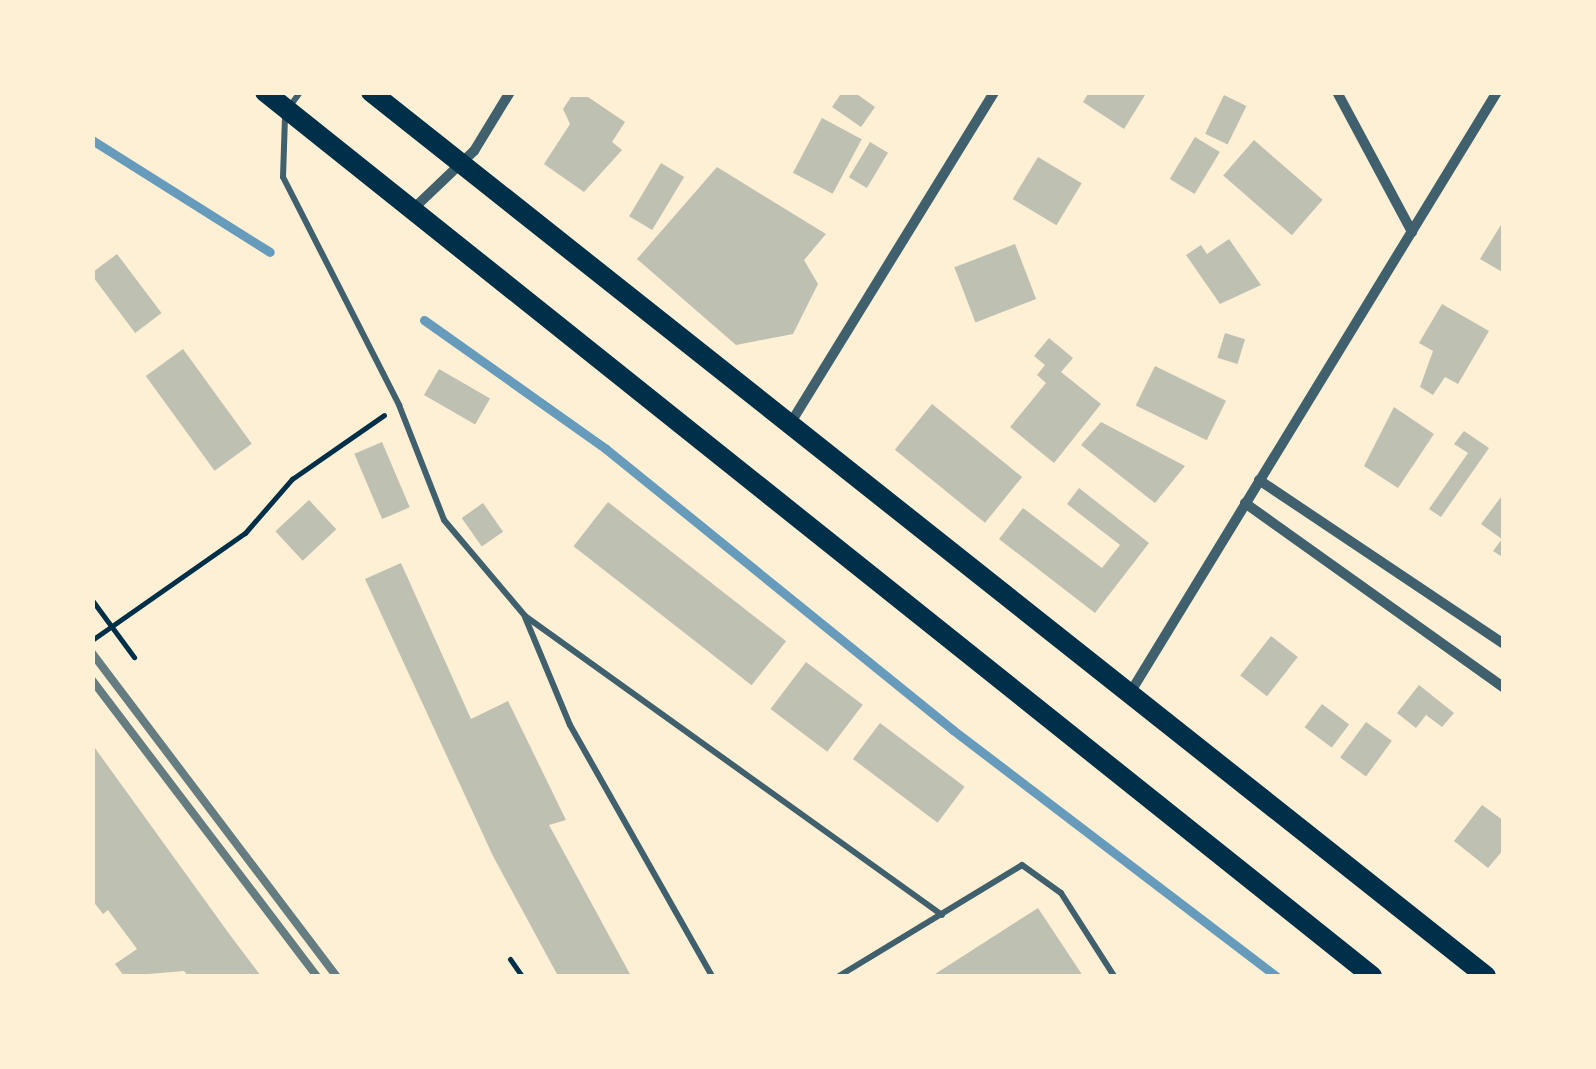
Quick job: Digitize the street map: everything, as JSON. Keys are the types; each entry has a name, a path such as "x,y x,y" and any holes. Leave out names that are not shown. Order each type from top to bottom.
{"main road":[{"path":"264,92 1372,976"},
{"path":"371,92 460,168 1486,976"}],"street":[{"path":"411,210 460,168 510,92"},
{"path":"788,426 994,92"},
{"path":"1337,92 1412,232"},
{"path":"1128,697 1496,92"},
{"path":"1259,480 1504,644"},
{"path":"1245,503 1504,688"}],"lane":[{"path":"300,92 286,111 283,176 399,405 444,520 525,616 942,915"},
{"path":"525,616 570,724 712,976"},
{"path":"839,976 1022,865 1060,893 1114,976"}],"path":[{"path":"92,640 244,533 292,479 399,405"},
{"path":"92,600 134,657"},
{"path":"510,958 522,976"}],"building":[{"path":"842,92 854,92 875,107 861,127 832,107"},
{"path":"1089,92 1147,92 1124,129 1083,102"},
{"path":"1224,95 1246,106 1228,145 1205,134"},
{"path":"571,97 588,97 625,122 612,142 622,150 584,192 544,164 570,124 563,109"},
{"path":"822,118 862,139 833,194 793,173"},
{"path":"1195,137 1220,152 1195,194 1170,179"},
{"path":"1254,140 1323,200 1292,235 1223,175"},
{"path":"870,142 888,153 867,188 849,177"},
{"path":"1038,157 1082,183 1056,225 1013,199"},
{"path":"661,163 684,177 652,230 629,216"},
{"path":"717,167 826,234 804,260 818,284 793,334 736,345 637,259"},
{"path":"1504,220 1504,273 1480,259"},
{"path":"1229,239 1261,285 1220,304 1186,255 1201,245 1207,254"},
{"path":"1015,244 1036,299 975,322 954,267"},
{"path":"117,254 162,313 135,333 92,276"},
{"path":"1442,304 1489,331 1458,384 1445,377 1433,395 1420,387 1433,351 1419,343"},
{"path":"1225,333 1245,339 1237,364 1217,358"},
{"path":"1049,338 1073,358 1061,372 1101,404 1054,463 1010,427 1046,383 1037,375 1045,365 1034,356"},
{"path":"183,349 252,444 215,471 146,376"},
{"path":"1155,366 1226,401 1207,440 1136,406"},
{"path":"439,369 490,398 475,424 424,395"},
{"path":"932,404 1022,477 985,523 895,450"},
{"path":"1394,407 1434,434 1398,488 1364,466"},
{"path":"1101,422 1185,466 1155,503 1081,445"},
{"path":"1464,431 1489,448 1441,517 1429,509 1468,453 1454,444"},
{"path":"382,442 410,507 382,519 354,454"},
{"path":"1079,488 1149,543 1095,613 999,539 1023,508 1102,568 1120,545 1067,504"},
{"path":"1504,493 1504,558 1493,551 1502,539 1481,524"},
{"path":"309,500 336,529 303,561 275,531"},
{"path":"608,502 786,641 752,685 574,546"},
{"path":"483,503 503,532 482,547 462,518"},
{"path":"401,563 471,719 508,701 566,820 549,825 631,976 558,976 493,856 365,579"},
{"path":"1271,636 1298,657 1267,696 1240,675"},
{"path":"806,662 863,705 827,752 770,709"},
{"path":"1419,685 1454,713 1442,727 1426,715 1416,728 1397,713"},
{"path":"1322,704 1349,724 1332,748 1305,727"},
{"path":"1366,722 1392,741 1366,776 1340,758"},
{"path":"880,723 965,787 938,823 853,759"},
{"path":"92,744 261,976 188,976 184,971 124,976 115,964 137,949 108,910 103,914 92,900"},
{"path":"1482,805 1504,821 1504,849 1488,868 1454,841"},
{"path":"1038,908 1083,976 932,976"}],"waterway":[{"path":"92,140 270,252"},
{"path":"424,320 606,449 953,730 1276,976"}],"railway":[{"path":"92,653 336,976"},
{"path":"92,680 317,976"}]}
